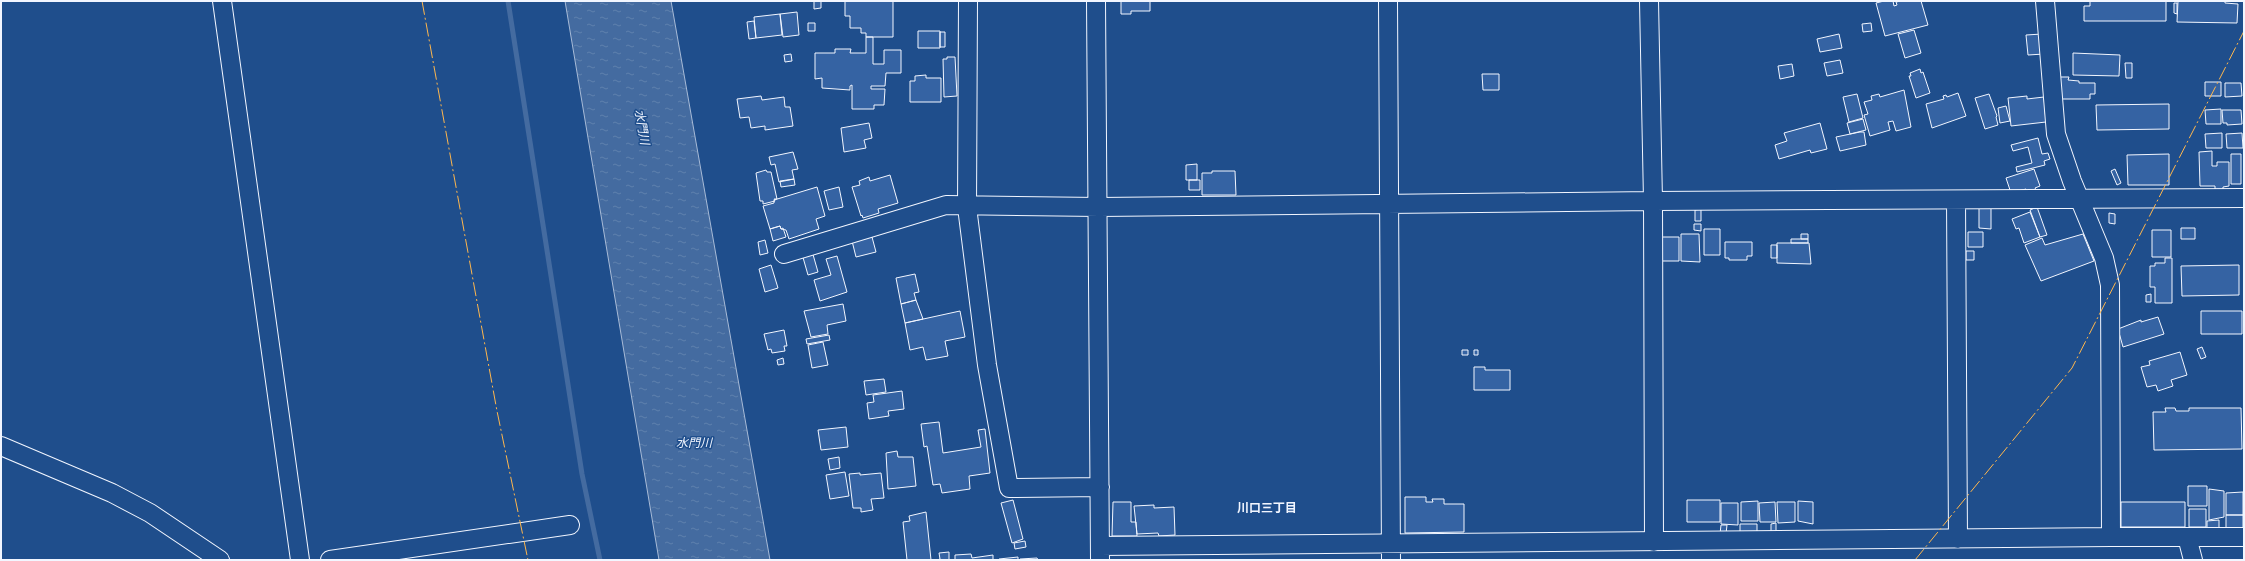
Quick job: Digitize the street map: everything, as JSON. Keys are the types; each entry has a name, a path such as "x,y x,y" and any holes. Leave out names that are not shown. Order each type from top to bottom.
{"street":[{"path":"222,1 300,560"},
{"path":"968,1 967,207 987,365 1009,488 1100,487"},
{"path":"1096,1 1099,207 1100,553 1391,552 1654,542 2244,537"},
{"path":"1388,1 1391,552"},
{"path":"1649,1 1653,201 1654,542"},
{"path":"2045,1 2056,134 2080,200 2104,258 2110,285 2111,537"},
{"path":"784,254 946,205 967,207 1099,207 1653,201 2244,198"},
{"path":"1956,200 1958,539"},
{"path":"1,446 112,493 150,513 220,560"},
{"path":"330,560 570,525"},
{"path":"2187,537 2193,560"}],"water":[{"name":"水門川","path":"565,1 671,1 770,560 659,560"}],"building":[{"path":"814,1 821,1 821,8 814,9"},
{"path":"845,1 893,1 893,37 866,37 866,33 861,33 861,28 850,28 850,16 845,16"},
{"path":"1121,1 1150,1 1150,11 1131,11 1131,14 1121,14"},
{"path":"1893,1 1894,6 1897,5 1896,2 1901,1 1921,1 1928,25 1885,36 1876,3"},
{"path":"2090,1 2166,1 2166,21 2084,21 2084,6 2090,6"},
{"path":"2178,1 2225,1 2225,3 2238,4 2237,23 2177,22"},
{"path":"2174,3 2177,3 2177,14 2174,13"},
{"path":"797,12 799,35 783,37 780,14"},
{"path":"780,14 782,35 756,38 754,17"},
{"path":"754,21 756,38 749,39 747,22"},
{"path":"808,23 815,23 815,31 808,31"},
{"path":"1871,23 1872,31 1863,32 1862,24"},
{"path":"1914,30 1921,53 1905,58 1898,34"},
{"path":"918,31 940,31 940,48 918,48"},
{"path":"940,32 945,32 945,47 940,47"},
{"path":"1839,34 1842,48 1820,52 1817,39"},
{"path":"2042,34 2044,54 2028,55 2026,35"},
{"path":"866,37 873,37 873,64 884,64 884,50 901,50 901,73 886,73 885,86 871,86 871,89 885,89 884,105 874,105 874,109 852,109 852,85 850,86 850,90 822,88 822,78 815,79 815,53 835,53 835,49 851,49 850,53 866,53"},
{"path":"2073,53 2120,55 2119,76 2073,75"},
{"path":"791,54 792,61 785,62 784,55"},
{"path":"947,57 955,57 957,96 944,97 943,59 947,59"},
{"path":"1840,60 1843,73 1827,76 1824,63"},
{"path":"2125,63 2132,63 2132,78 2126,78"},
{"path":"1792,64 1794,76 1780,79 1778,66"},
{"path":"1920,69 1921,73 1923,72 1930,93 1916,98 1909,76 1911,76 1910,73"},
{"path":"1482,74 1499,74 1499,90 1483,90"},
{"path":"926,75 926,78 941,78 941,102 910,102 910,81 915,81 915,76"},
{"path":"2058,77 2069,77 2068,80 2079,81 2079,83 2095,83 2095,94 2090,94 2090,99 2059,99"},
{"path":"2205,82 2221,82 2221,96 2205,96"},
{"path":"2225,83 2241,83 2242,96 2225,97"},
{"path":"1904,90 1911,127 1896,131 1893,121 1888,122 1890,130 1870,136 1864,115 1868,114 1864,102 1872,100 1871,96 1879,94 1880,97"},
{"path":"1958,93 1966,116 1932,128 1926,104 1944,99 1943,96 1946,95 1947,97"},
{"path":"1857,94 1863,118 1849,122 1843,97"},
{"path":"1989,94 1997,116 1998,125 1985,129 1975,98"},
{"path":"761,96 762,100 784,97 785,107 790,107 793,126 765,130 765,126 751,128 749,117 740,118 737,99"},
{"path":"2027,96 2027,99 2044,97 2046,122 2011,126 2008,98"},
{"path":"2169,104 2169,129 2097,130 2096,105"},
{"path":"2006,106 2010,121 2000,123 1998,108"},
{"path":"2221,109 2221,124 2206,124 2205,110"},
{"path":"2222,110 2241,110 2242,124 2227,125 2227,123 2223,123"},
{"path":"1863,119 1866,130 1850,134 1847,123"},
{"path":"869,123 872,138 864,140 866,148 844,152 841,128"},
{"path":"1820,123 1827,149 1811,153 1810,150 1779,159 1775,145 1787,141 1784,133"},
{"path":"1864,132 1866,145 1840,151 1836,137"},
{"path":"2222,133 2222,148 2206,148 2205,134"},
{"path":"2242,133 2243,148 2227,148 2226,134"},
{"path":"2038,138 2042,154 2048,153 2050,159 2044,161 2045,165 2017,172 2016,167 2032,163 2028,147 2013,151 2011,145"},
{"path":"2212,151 2212,166 2217,166 2217,162 2229,162 2229,186 2223,187 2223,190 2215,190 2215,186 2200,186 2199,152"},
{"path":"793,152 798,169 792,170 794,179 779,182 775,164 771,165 769,157"},
{"path":"2169,154 2169,185 2128,185 2127,155"},
{"path":"2231,154 2241,154 2241,184 2231,184"},
{"path":"1197,164 1197,180 1186,180 1186,165"},
{"path":"2034,169 2040,186 2035,188 2036,190 2027,193 2026,189 2011,193 2006,178"},
{"path":"2115,169 2121,183 2117,185 2111,171"},
{"path":"766,170 767,172 771,172 777,199 774,199 775,201 763,204 763,201 760,201 756,173"},
{"path":"1212,171 1235,171 1236,195 1202,195 1202,173 1212,173"},
{"path":"890,175 898,203 878,209 879,213 863,218 862,215 861,216 852,187 860,185 859,181 869,177 870,181"},
{"path":"794,179 795,185 781,187 780,181"},
{"path":"1189,180 1200,180 1200,190 1189,190"},
{"path":"817,187 825,216 816,219 819,229 789,239 786,230 781,229 780,226 770,229 763,206 774,203 774,200"},
{"path":"839,187 843,207 829,210 824,191"},
{"path":"1979,207 1991,207 1991,229 1979,228"},
{"path":"2037,207 2047,235 2040,237 2030,210"},
{"path":"1701,209 1701,221 1695,221 1695,210"},
{"path":"2030,212 2040,237 2024,243 2019,228 2016,229 2012,219"},
{"path":"2109,213 2115,214 2115,224 2109,223"},
{"path":"1694,224 1701,224 1701,231 1694,230"},
{"path":"780,226 781,229 783,228 786,237 773,241 770,229"},
{"path":"2181,228 2195,228 2195,239 2181,239"},
{"path":"1704,229 1720,229 1720,255 1704,255"},
{"path":"2152,230 2171,230 2171,257 2152,257"},
{"path":"1968,232 1983,232 1983,247 1968,247"},
{"path":"1681,234 1699,234 1700,262 1681,261"},
{"path":"1801,234 1808,234 1808,239 1801,239"},
{"path":"2083,234 2094,261 2041,281 2025,245 2042,238 2045,245"},
{"path":"872,237 876,252 856,257 852,241"},
{"path":"1658,237 1679,237 1679,261 1658,261"},
{"path":"1791,239 1808,239 1808,243 1791,243"},
{"path":"765,240 768,253 760,255 758,242"},
{"path":"1725,242 1752,242 1752,256 1747,256 1747,260 1729,260 1729,258 1725,258"},
{"path":"1777,243 1809,243 1811,264 1777,263"},
{"path":"1771,245 1777,245 1777,258 1771,258"},
{"path":"812,251 818,272 808,275 802,254"},
{"path":"1966,251 1974,251 1974,260 1966,260"},
{"path":"837,256 847,292 820,301 814,280 831,275 826,259"},
{"path":"2165,258 2172,258 2172,303 2155,303 2155,287 2150,287 2150,266 2155,266 2155,263 2165,263"},
{"path":"771,265 778,288 765,292 759,269"},
{"path":"2239,265 2239,295 2182,296 2181,266"},
{"path":"915,274 919,292 914,293 916,300 901,304 896,278"},
{"path":"2151,294 2151,302 2146,302 2146,295"},
{"path":"916,300 923,319 905,323 901,304"},
{"path":"843,304 846,321 827,325 828,334 811,337 804,311"},
{"path":"960,311 965,337 945,341 948,356 926,360 923,347 910,350 905,323"},
{"path":"2201,311 2242,311 2242,334 2201,334"},
{"path":"2158,317 2164,334 2123,347 2118,329 2141,320 2141,322"},
{"path":"784,330 787,346 784,346 785,351 772,353 771,349 768,350 764,334"},
{"path":"829,335 830,340 807,344 806,339"},
{"path":"823,342 828,365 812,368 808,345"},
{"path":"2202,347 2206,357 2201,359 2197,349"},
{"path":"1462,350 1468,350 1468,355 1462,355"},
{"path":"1474,350 1478,350 1478,355 1474,355"},
{"path":"2180,352 2187,375 2171,380 2173,386 2158,391 2156,385 2147,387 2141,367 2150,365 2149,361"},
{"path":"783,358 784,364 778,365 777,360"},
{"path":"1474,367 1485,367 1485,370 1510,370 1510,390 1474,390"},
{"path":"884,379 886,392 866,395 864,381"},
{"path":"902,391 904,409 888,411 889,416 869,419 867,403 874,402 873,395"},
{"path":"2165,408 2175,408 2176,411 2189,411 2189,408 2241,408 2242,449 2154,450 2153,412 2166,412"},
{"path":"939,422 943,453 981,447 978,430 985,429 990,473 969,476 970,489 942,493 940,484 933,485 927,446 924,447 921,424"},
{"path":"846,427 848,447 821,450 818,430"},
{"path":"897,451 898,457 913,457 916,486 888,489 886,453"},
{"path":"839,457 840,468 830,470 828,459"},
{"path":"845,472 849,496 830,499 826,475"},
{"path":"860,473 860,475 881,473 884,498 871,499 873,510 861,512 861,508 853,508 849,474"},
{"path":"2188,486 2207,486 2207,506 2188,506"},
{"path":"2209,489 2224,491 2224,517 2209,520"},
{"path":"2243,492 2243,515 2226,515 2226,493"},
{"path":"1405,497 1426,497 1426,502 1433,502 1432,499 1444,499 1444,504 1464,504 1464,532 1405,533"},
{"path":"1013,500 1023,539 1012,543 1001,503"},
{"path":"1687,500 1720,500 1720,522 1687,522"},
{"path":"1758,501 1758,521 1741,521 1741,502"},
{"path":"1798,501 1813,502 1813,524 1798,521"},
{"path":"1113,502 1131,502 1131,522 1136,522 1137,536 1112,536"},
{"path":"1775,502 1776,522 1760,522 1759,503"},
{"path":"1777,502 1795,502 1795,522 1778,523"},
{"path":"2121,502 2185,502 2185,527 2121,527"},
{"path":"1721,503 1738,503 1738,525 1721,524"},
{"path":"1154,505 1154,508 1174,507 1175,535 1159,536 1158,533 1137,534 1134,506"},
{"path":"2189,509 2206,509 2206,527 2189,527"},
{"path":"926,512 931,560 907,560 903,522 910,521 909,516"},
{"path":"2226,515 2243,515 2243,529 2226,530"},
{"path":"2219,520 2219,529 2207,530 2207,521"},
{"path":"1776,523 1776,534 1771,534 1771,524"},
{"path":"1740,524 1757,524 1757,534 1740,534"},
{"path":"1721,525 1727,525 1726,534 1720,534"},
{"path":"1025,541 1026,547 1015,549 1014,543"},
{"path":"949,552 949,560 937,560 940,559 939,553"},
{"path":"971,554 972,558 993,555 993,560 955,560 955,555"},
{"path":"1018,557 1018,560 999,560 999,559"},
{"path":"1037,558 1038,560 1020,560 1020,559"}],"waterway":[{"path":"508,1 582,474 600,560"}],"power":[{"path":"422,1 497,411 528,560"},
{"path":"1915,560 2072,368 2244,31"}],"district":[{"name":"川口三丁目","path":"1267,508"}]}
